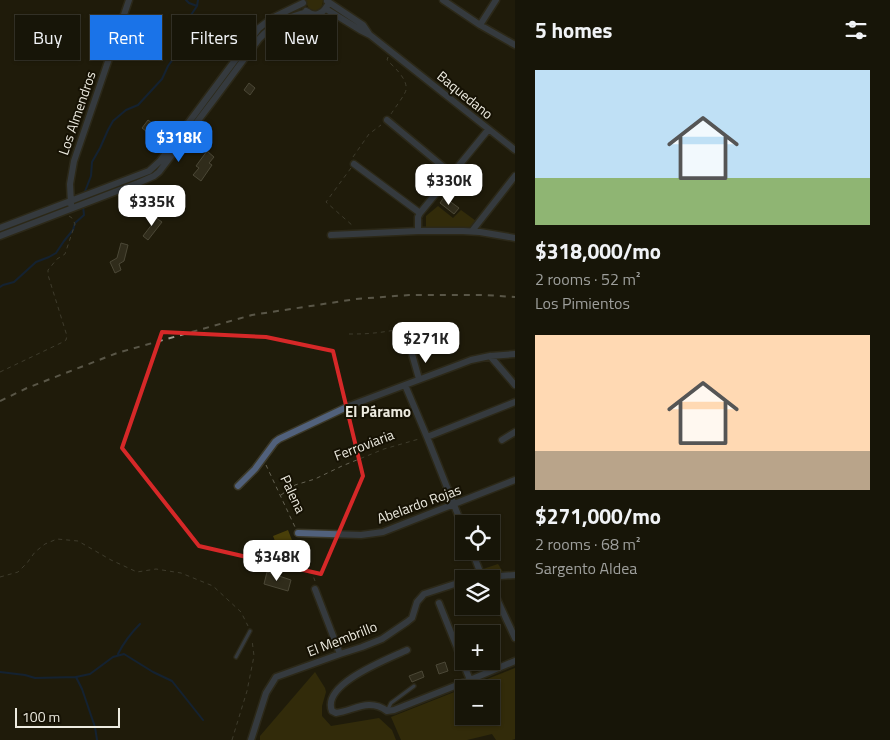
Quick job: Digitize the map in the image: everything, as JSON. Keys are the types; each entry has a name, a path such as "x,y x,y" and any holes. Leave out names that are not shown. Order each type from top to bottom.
{"street":[{"name":"Los Almendros","path":"72,208 70,184 74,161 129,0"},
{"path":"308,12 305,10 303,2 272,18 259,28 160,161 149,171 1,225 2,235 146,180 159,172 259,39 275,24 294,15 308,12 314,14 321,13 326,9 327,0 363,25 370,35"},
{"path":"444,0 480,25 515,45"},
{"path":"480,25 496,0"},
{"path":"326,9 370,35"},
{"name":"Baquedano","path":"370,35 515,150"},
{"path":"387,120 452,174"},
{"path":"418,230 420,213 488,130"},
{"path":"354,164 420,213"},
{"path":"472,231 515,176"},
{"path":"331,235 418,230 472,231 515,238"},
{"path":"412,354 419,379"},
{"path":"238,486 255,469 275,442 349,406 471,360 515,354"},
{"path":"490,356 515,385"},
{"path":"405,385 458,515"},
{"path":"427,437 515,402"},
{"path":"502,440 515,432"},
{"name":"Abelardo Rojas","path":"298,533 372,534 394,528 515,480"},
{"path":"500,576 515,575"},
{"name":"El Membrillo","path":"251,740 266,693 276,677 382,639 412,618 417,602 424,594 455,584"},
{"path":"315,589 340,654"},
{"path":"439,603 470,680 515,661"},
{"path":"500,606 515,638"},
{"path":"407,650 348,680 336,691 330,702 332,711 336,713 365,705 374,705 387,711 455,686"}],"lane":[{"path":"236,657 250,631"},
{"path":"387,711 392,702 414,686"}],"path":[{"path":"361,234 326,202 354,164 351,159 369,134 387,120 406,91 405,82 398,71 387,60 389,51"},
{"path":"0,372 66,340 67,336 48,275 48,270 57,259 65,254 75,228 72,218 63,212"},
{"path":"349,334 371,334 407,328 418,330 418,338 412,354"},
{"name":"Ferroviaria","path":"281,496 296,485 315,479 384,449 427,437"},
{"name":"Palena","path":"262,458 298,533 316,585 315,589"},
{"path":"0,576 18,572 28,563 35,552 45,544 56,539 78,541 110,560 138,572 156,569 181,573 213,586 241,612 250,631 254,656 247,691 232,740"}],"highlighted area":[{"path":"162,332 266,337 333,351 363,476 321,574 199,546 122,448"}],"shaded area":[{"path":"306,0 323,0 318,10 312,10 307,5"},
{"path":"438,206 453,218 461,210 476,221 470,229 426,227 426,216"},
{"path":"288,530 299,558 284,564 273,536"},
{"path":"498,564 503,572 500,573 500,570 483,569"},
{"path":"515,668 515,739 496,740 492,734 467,740 401,740 391,717 455,692 455,725 500,725 500,680 485,680"},
{"path":"315,672 326,692 322,706 322,716 331,726 379,718 392,730 396,740 260,740 260,736"}],"building":[{"path":"249,83 255,88 250,95 244,90"},
{"path":"148,120 161,130 155,138 142,128"},
{"path":"207,151 214,157 209,163 212,165 201,181 193,175 199,168 196,166"},
{"path":"444,197 459,208 454,214 440,203"},
{"path":"152,215 162,222 148,240 143,236 153,223 149,219"},
{"path":"121,243 128,245 124,261 119,264 121,270 115,273 110,262 117,258"},
{"path":"267,572 291,580 288,591 264,584"},
{"path":"445,662 448,671 439,674 436,665"},
{"path":"422,671 424,677 412,682 409,676"}],"waterway":[{"path":"186,0 197,6"},
{"path":"84,194 91,176 92,162 113,121 126,110 138,105 162,79 184,39 191,15 197,6 198,0"},
{"path":"0,287 14,282 36,262 56,253 73,230 75,223 84,215 83,206"},
{"path":"118,654 140,624"},
{"path":"0,672 35,678 76,677 90,674 113,657 124,654 172,681 203,720"},
{"path":"76,677 95,727 97,740"}],"railway":[{"path":"0,401 27,388 117,353 252,315 356,299 409,295 515,297"}],"district":[{"name":"El Páramo","path":"378,412"}]}
